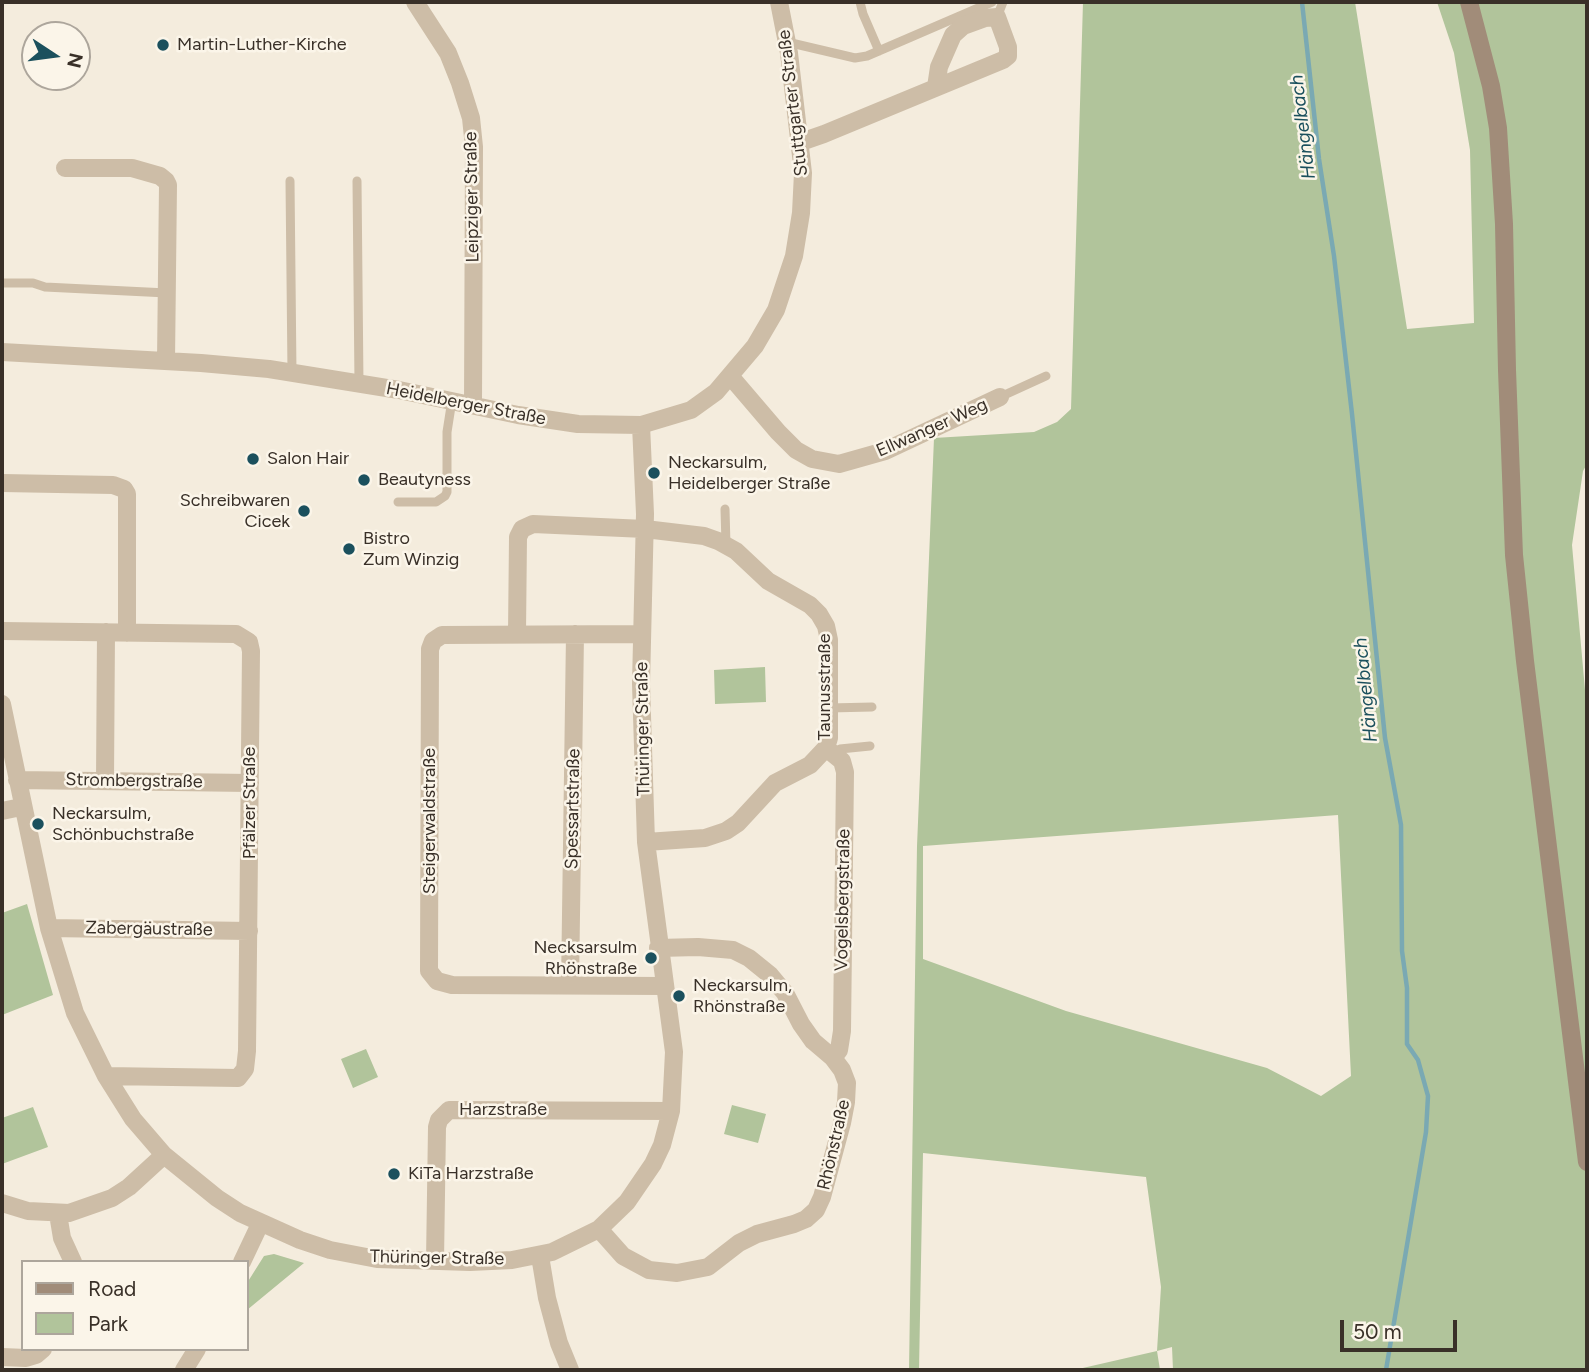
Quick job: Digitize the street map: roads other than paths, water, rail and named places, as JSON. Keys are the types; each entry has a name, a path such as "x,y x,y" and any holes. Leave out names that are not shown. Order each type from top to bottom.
{"main road":[{"path":"1469,2 1491,86 1498,128 1504,224 1514,555 1587,1161"}],"street":[{"name":"Leipziger Straße","path":"415,2 448,53 471,118 474,147 472,405"},
{"name":"Stuttgarter Straße","path":"641,425 691,410 716,392 755,346 788,281 801,214 803,173 787,42 779,2"},
{"path":"801,142 1013,59 998,7 985,18 963,26 953,35 939,67 936,87"},
{"path":"65,168 132,168 164,179 168,185 166,361"},
{"name":"Heidelberger Straße","path":"2,352 238,366 359,384 452,400 517,415 578,424 641,425"},
{"name":"Ellwanger Weg","path":"730,377 796,450 812,459 839,464 885,451 1000,397"},
{"name":"Thüringer Straße","path":"2,704 48,928 75,1013 106,1076 134,1119 164,1154 217,1198 260,1223 300,1240 348,1254 377,1259 435,1261 512,1260 540,1256 599,1229 626,1202 653,1164 662,1145 671,1111 674,1052 646,842 640,684 645,529 641,425"},
{"path":"2,483 113,485 124,489 127,494 127,632"},
{"name":"Taunusstraße","path":"517,634 518,537 527,525 541,524 645,529 704,536 736,551 775,587 810,605 819,614 826,626 829,640 830,751 775,783 738,824 726,831 705,838 646,842"},
{"name":"Pfälzer Straße","path":"2,631 236,634 248,642 251,651 247,1051 242,1075 239,1078 106,1076"},
{"path":"105,780 106,632"},
{"name":"Spessartstraße","path":"570,985 575,634"},
{"name":"Steigerwaldstraße","path":"642,634 436,637 431,646 429,971 437,981 452,985 665,986"},
{"name":"Vogelsbergstraße","path":"830,751 842,761 845,772 842,1031 839,1050 833,1058"},
{"name":"Strombergstraße","path":"17,780 250,783"},
{"path":"2,811 22,807"},
{"name":"Zabergäustraße","path":"48,928 248,931"},
{"name":"Rhönstraße","path":"599,1229 623,1256 635,1264 649,1270 677,1273 708,1267 739,1243 757,1234 806,1219 816,1210 822,1197 846,1102 846,1083 842,1070 833,1058 813,1041 785,993 749,958 733,950 658,947"},
{"name":"Harzstraße","path":"435,1261 437,1128 439,1120 449,1110 671,1111"},
{"path":"2,1203 28,1212 58,1214 91,1206 129,1187 164,1154"},
{"path":"58,1214 62,1238 71,1260"},
{"path":"243,1260 260,1223"},
{"path":"540,1256 556,1331 570,1370"},
{"path":"2,1357 26,1358 41,1351"},
{"path":"184,1370 196,1351"}],"lane":[{"path":"860,2 879,51"},
{"path":"787,42 855,58 998,7"},
{"path":"290,181 292,373"},
{"path":"357,181 359,384"},
{"path":"2,283 167,293"},
{"path":"1000,397 1046,376"},
{"path":"398,502 436,502 445,496 447,432 452,400"},
{"path":"725,509 726,545"},
{"path":"829,708 872,707"},
{"path":"830,751 870,746"}],"waterway":[{"name":"Hängelbach","path":"1302,2 1352,414 1385,738 1401,825 1402,951 1407,988 1407,1044 1418,1060 1428,1096 1426,1132 1386,1370"}],"place":[{"name":"Martin-Luther-Kirche","path":"163,45"},
{"name":"Salon Hair","path":"253,459"},
{"name":"Neckarsulm, Heidelberger Straße","path":"654,473"},
{"name":"Beautyness","path":"364,480"},
{"name":"Schreibwaren Cicek","path":"304,511"},
{"name":"Bistro Zum Winzig","path":"349,549"},
{"name":"Neckarsulm, Schönbuchstraße","path":"38,824"},
{"name":"Necksarsulm Rhönstraße","path":"651,958"},
{"name":"Neckarsulm, Rhönstraße","path":"679,996"},
{"name":"KiTa Harzstraße","path":"394,1174"}]}
